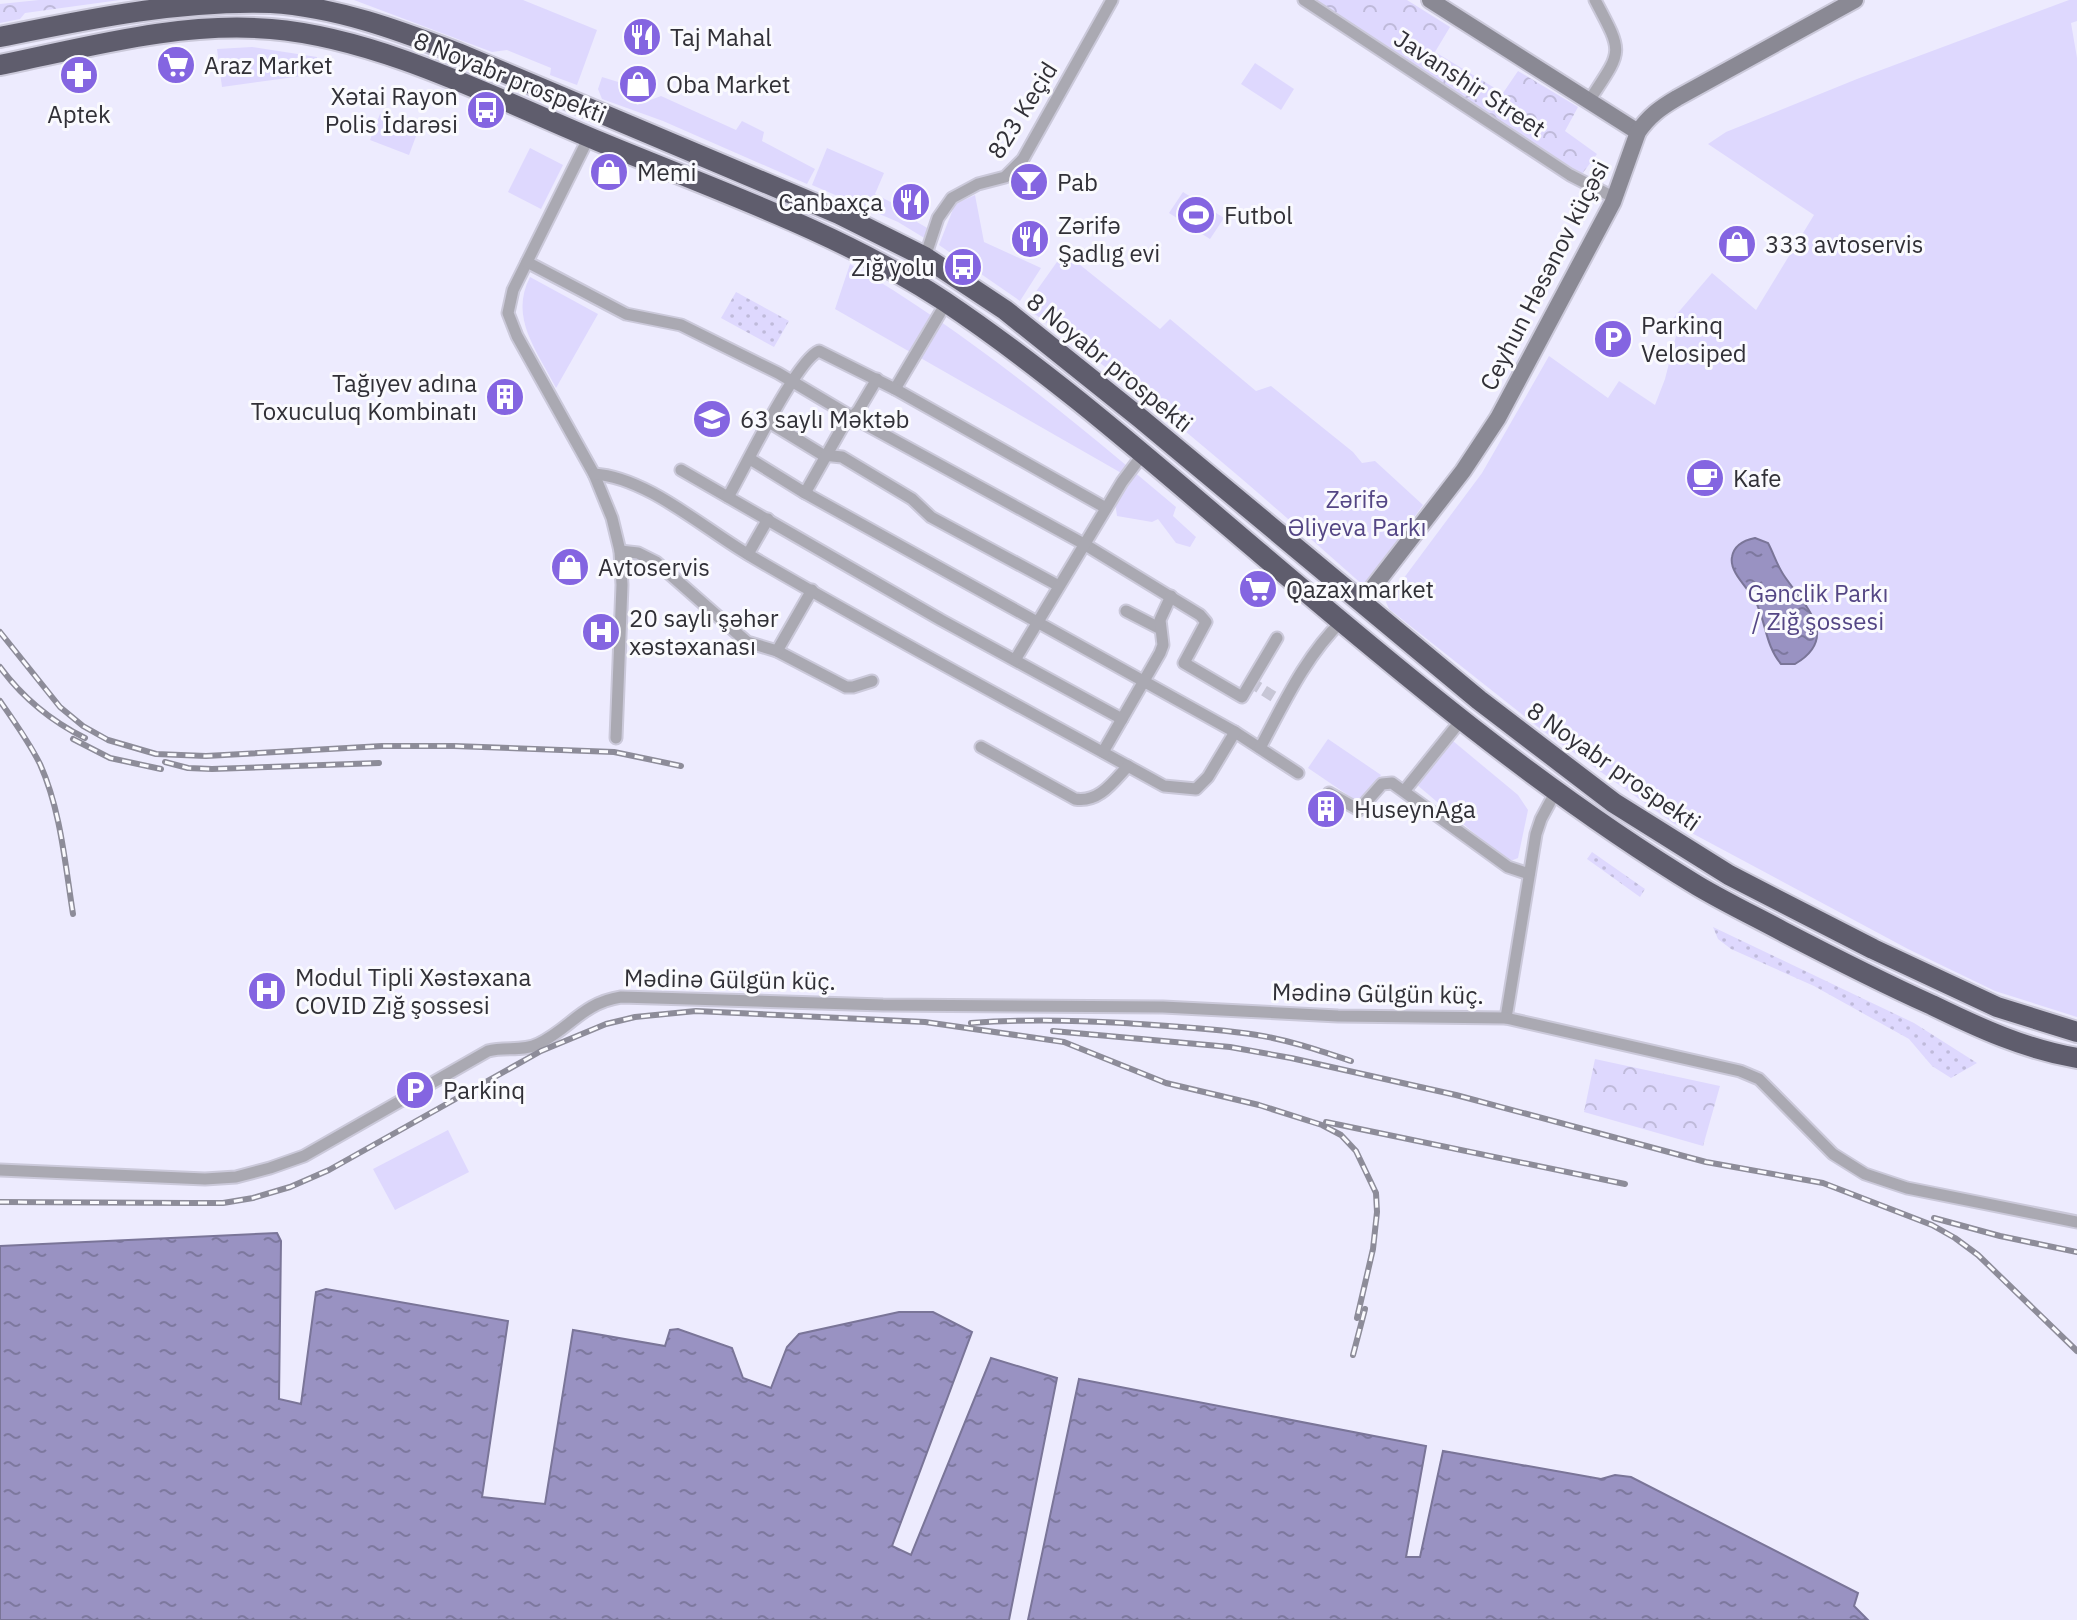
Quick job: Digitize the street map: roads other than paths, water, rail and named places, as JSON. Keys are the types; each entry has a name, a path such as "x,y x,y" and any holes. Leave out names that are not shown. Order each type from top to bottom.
{"highway":[{"name":"8 Noyabr prospekti","path":"0,37 136,11 202,3 273,3 336,13 400,31 472,58 839,214 925,257 1005,310 1479,700 1582,779 1658,832 1729,875 1873,949 1997,1007 2077,1032"},
{"name":"8 Noyabr prospekti","path":"0,65 180,31 270,28 327,38 395,58 589,137 870,258 946,303 1143,454 1462,719 1556,791 1701,888 1859,971 1985,1030 2041,1050 2077,1058"},
{"path":"1342,621 1361,603"}],"main road":[{"path":"1430,0 1638,132"},
{"name":"Ceyhun Həsənov küçəsi","path":"1361,603 1440,502 1484,439 1551,321 1615,198 1638,132 1653,112 1855,0"}],"street":[{"name":"823 Keçid","path":"925,257 938,218 952,198 978,184 1005,177 1023,159 1112,0"},
{"name":"Javanshir Street","path":"1304,0 1570,175 1615,198"},
{"path":"1589,101 1615,60 1617,50 1617,40 1595,0"},
{"path":"589,137 527,262 510,300 508,313 594,474 612,518 620,551 622,585 616,738"},
{"path":"527,262 626,314 681,325 791,381 1084,544 1171,596 1206,622 1184,663 1242,697 1277,638"},
{"path":"895,389 946,303"},
{"path":"728,497 791,381 806,358 819,351 877,379 1106,508"},
{"path":"805,493 843,426 877,379"},
{"path":"769,422 823,455 842,457 912,499 931,517 1059,586"},
{"path":"1015,660 1122,482 1143,454"},
{"path":"750,459 1037,624 1235,732 1298,773"},
{"path":"681,470 1122,719"},
{"path":"594,474 614,475 628,480 748,554 1170,788 1191,790 1208,777 1235,732"},
{"path":"748,554 768,519"},
{"path":"620,551 638,553 656,562 738,636 751,644 777,651 846,687 872,681"},
{"path":"777,651 812,590"},
{"path":"1103,752 1163,645 1159,628 1171,596"},
{"path":"1126,611 1159,628"},
{"path":"1260,748 1318,650 1342,621"},
{"path":"1405,790 1462,719"},
{"path":"981,747 1075,799 1087,801 1099,796 1128,766"},
{"path":"1329,793 1359,810 1386,782 1405,790 1508,867 1529,874"},
{"path":"1506,1018 1541,819 1556,791"},
{"name":"Mədinə Gülgün küç.","path":"0,1170 205,1179 236,1177 270,1168 304,1156 488,1051 540,1044 602,1000 621,997 1007,1007 1163,1007 1338,1016 1506,1018 1740,1071 1759,1079 1833,1154 1865,1174 1907,1188 2077,1222"}],"water":[{"path":"1755,538 1768,543 1782,573 1814,621 1816,643 1809,654 1795,664 1781,664 1776,657 1755,600 1733,568 1735,549"},
{"path":"277,1233 281,1241 279,1399 301,1404 316,1292 326,1289 508,1321 482,1497 545,1504 573,1330 665,1346 670,1330 678,1329 732,1348 743,1378 771,1388 787,1347 799,1334 899,1312 933,1312 972,1332 892,1546 911,1555 991,1358 1057,1378 1009,1620 0,1620 0,1246"},
{"path":"1079,1379 1426,1446 1406,1557 1420,1557 1443,1451 1601,1479 1615,1475 1631,1477 1858,1593 1854,1606 1868,1620 1028,1620"}],"tunnel":[{"path":"1250,682 1284,703"}],"railway":[{"path":"0,632 60,707 83,726 108,740 156,754 206,756 382,746 454,746 614,752 681,766"},
{"path":"0,667 38,707 85,738"},
{"path":"0,701 31,748 47,782 61,838 73,914"},
{"path":"73,739 110,758 161,769"},
{"path":"165,762 188,768 212,769 379,763"},
{"path":"0,1202 223,1203 253,1198 290,1187 329,1170 541,1051 606,1024 635,1017 696,1011 925,1022 1064,1042 1166,1083 1259,1105 1322,1125 1341,1135 1356,1151 1376,1193 1373,1249 1357,1318"},
{"path":"971,1023 1067,1021 1207,1029 1281,1040 1351,1061"},
{"path":"1053,1031 1230,1047 1291,1058 1456,1095 1706,1162 1823,1183 1932,1225 1955,1238 1978,1255 2077,1351"},
{"path":"1326,1122 1625,1184"},
{"path":"1934,1218 2077,1252"},
{"path":"1353,1355 1365,1309"}],"place":[{"name":"Taj Mahal","path":"642,37"},
{"name":"Araz Market","path":"176,65"},
{"name":"Aptek","path":"79,75"},
{"name":"Oba Market","path":"638,84"},
{"name":"Xətai Rayon Polis İdarəsi","path":"486,110"},
{"name":"Memi","path":"609,172"},
{"name":"Pab","path":"1029,182"},
{"name":"Canbaxça","path":"911,202"},
{"name":"Futbol","path":"1196,215"},
{"name":"Zərifə Şadlıg evi","path":"1030,239"},
{"name":"333 avtoservis","path":"1737,244"},
{"name":"Zığ yolu","path":"963,267"},
{"name":"Parkinq Velosiped","path":"1613,339"},
{"name":"Tağıyev adına Toxuculuq Kombinatı","path":"505,397"},
{"name":"63 saylı Məktəb","path":"712,419"},
{"name":"Kafe","path":"1705,478"},
{"name":"Avtoservis","path":"570,567"},
{"name":"Qazax market","path":"1258,589"},
{"name":"20 saylı şəhər xəstəxanası","path":"601,632"},
{"name":"HuseynAga","path":"1326,809"},
{"name":"Modul Tipli Xəstəxana COVID Zığ şossesi","path":"267,991"},
{"name":"Parkinq","path":"415,1090"}],"park label":[{"name":"Zərifə Əliyeva Parkı","path":"1357,513"},
{"name":"Gənclik Parkı / Zığ şossesi","path":"1818,607"}]}
